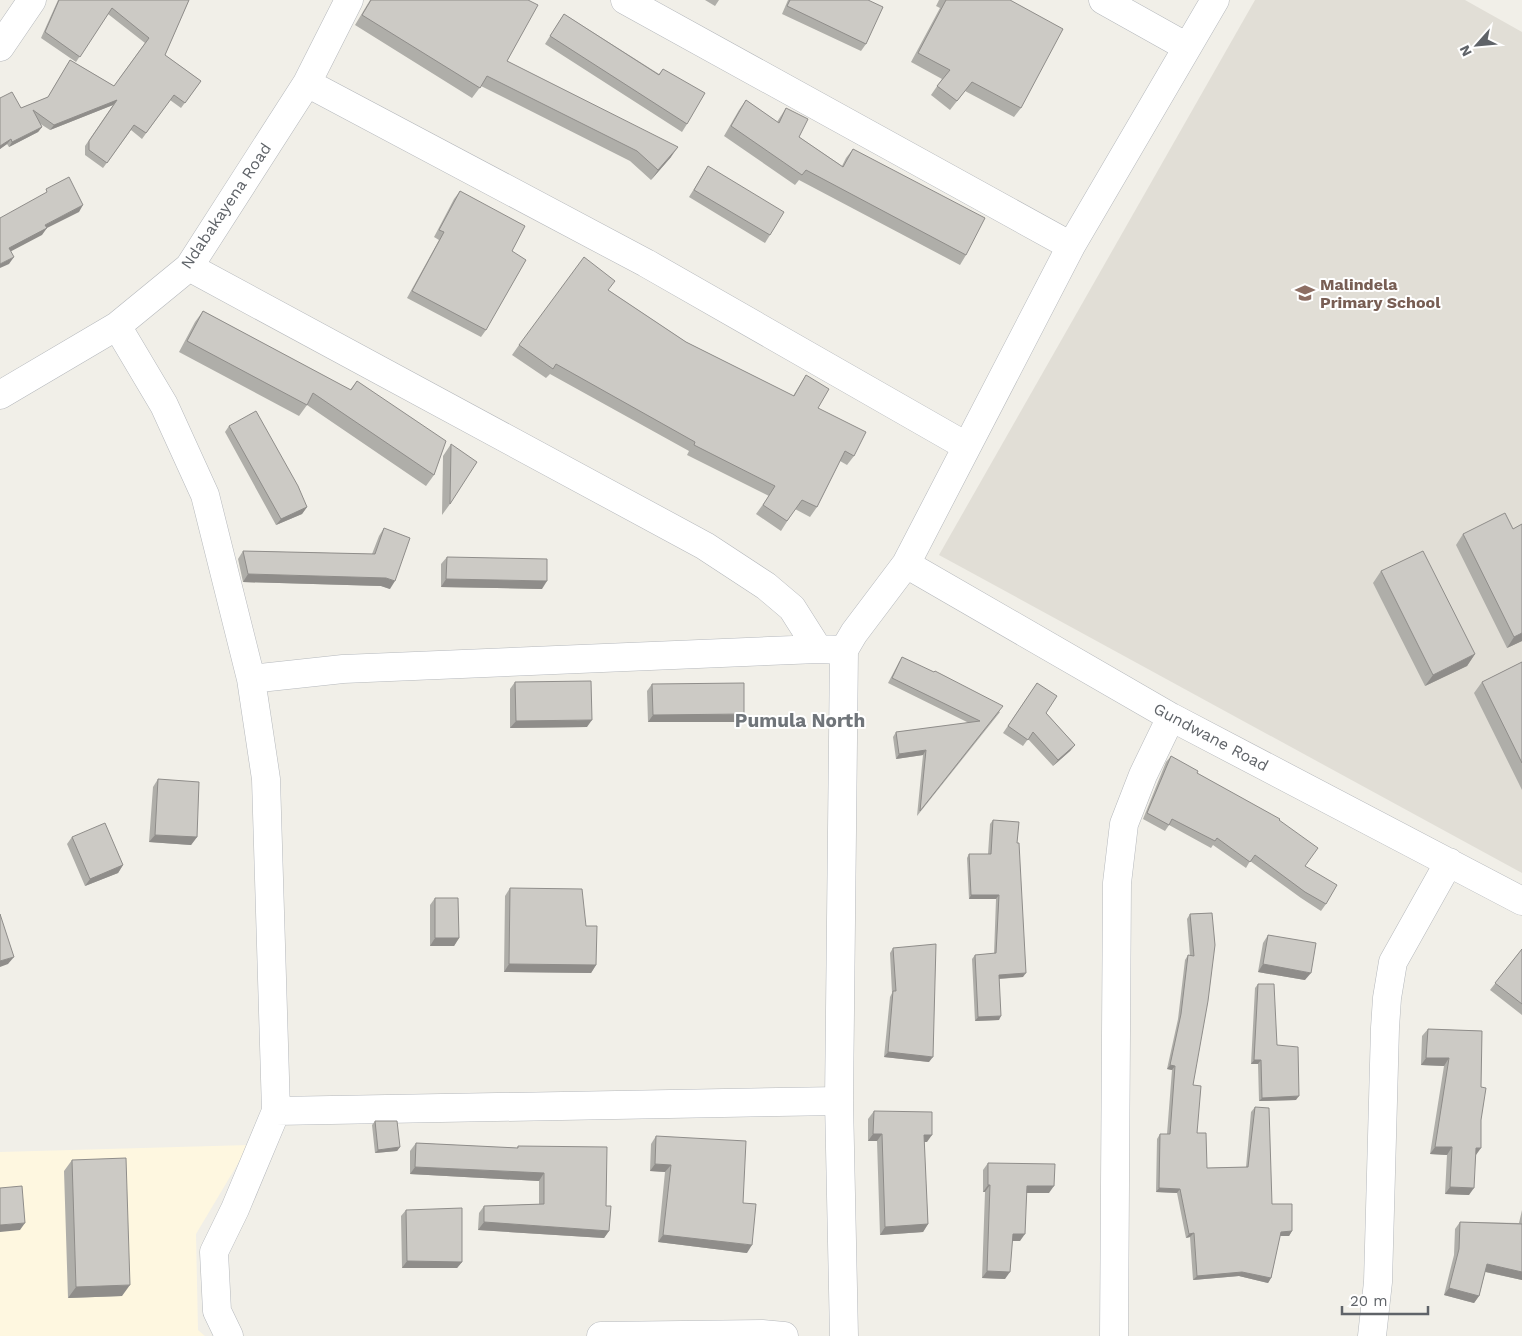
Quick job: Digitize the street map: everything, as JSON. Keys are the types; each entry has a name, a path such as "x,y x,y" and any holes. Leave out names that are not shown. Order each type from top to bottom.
{"street":[{"path":"0,47 32,0"},
{"name":"Ndabakayena Road","path":"0,395 116,326 189,267 307,83 349,0"},
{"path":"625,0 1072,246"},
{"path":"1103,0 1187,46"},
{"path":"251,679 343,669 831,650 854,633 906,564 1072,246 1214,0"},
{"path":"307,83 646,263 966,446"},
{"path":"189,267 705,546 766,586 792,608 831,650 844,1336"},
{"path":"116,326 164,405 205,495 251,679 266,779 276,1111 235,1208 214,1252 217,1311 229,1336"},
{"name":"Gundwane Road","path":"906,564 1171,717 1522,901"},
{"path":"1114,1336 1117,883 1124,824 1143,775 1171,717"},
{"path":"1372,1336 1378,1282 1387,998 1393,962 1450,862"},
{"path":"276,1111 839,1101"},
{"path":"601,1336 762,1334 784,1336"}],"shaded area":[{"name":"Malindela Primary School","path":"1255,0 1465,0 1522,32 1522,873 939,555"},
{"path":"249,1145 196,1234 198,1330 205,1336 0,1336 0,1152"}],"building":[{"path":"59,0 189,0 165,55 201,81 185,103 174,95 146,133 134,125 107,163 89,150 89,141 117,100 54,125 33,110 42,127 12,142 11,139 0,146 0,98 12,92 21,108 48,97 70,60 114,86 149,38 112,8 80,57 45,32"},
{"path":"371,0 528,0 538,5 507,61 678,147 658,170 637,151 487,76 480,88 362,15"},
{"path":"790,0 868,0 883,7 866,44 787,6"},
{"path":"946,0 1010,0 1063,29 1021,108 972,82 957,101 937,86 950,70 918,53"},
{"path":"564,14 659,75 663,69 705,93 687,124 550,36"},
{"path":"746,100 779,123 786,108 808,119 799,137 843,167 853,149 985,218 966,255 806,170 802,175 731,126"},
{"path":"708,166 784,212 770,235 694,190"},
{"path":"69,177 83,205 45,225 47,228 9,248 14,257 0,264 0,218 47,192 46,189"},
{"path":"460,191 525,226 512,251 526,260 486,330 412,291 444,232 439,230"},
{"path":"584,257 615,281 608,290 686,342 794,396 806,375 829,389 818,408 866,432 854,456 845,451 817,507 802,500 787,521 763,505 775,486 694,445 695,442 556,364 553,369 519,345"},
{"path":"203,311 351,390 357,381 446,441 434,475 313,393 307,405 187,341"},
{"path":"256,411 298,486 307,507 281,519 229,426"},
{"path":"451,444 477,462 450,504"},
{"path":"1505,513 1513,529 1522,524 1522,633 1514,637 1463,534"},
{"path":"384,528 410,538 395,581 386,578 248,574 243,551 375,554"},
{"path":"1423,551 1475,654 1433,675 1381,571"},
{"path":"447,557 547,559 547,581 446,579"},
{"path":"902,657 935,671 1003,706 920,811 926,750 899,754 896,732 980,721 892,678"},
{"path":"1522,662 1522,763 1482,682"},
{"path":"591,681 592,720 516,721 515,682"},
{"path":"744,683 744,714 653,715 652,684"},
{"path":"1037,683 1057,696 1046,713 1075,745 1058,760 1033,732 1028,740 1008,726"},
{"path":"1171,756 1198,771 1197,773 1280,819 1318,848 1305,866 1337,885 1326,904 1305,892 1255,855 1250,862 1217,838 1215,841 1172,819 1169,825 1147,813"},
{"path":"158,779 199,782 197,837 155,835"},
{"path":"993,820 1019,822 1017,843 1019,843 1026,973 999,975 1001,1016 978,1017 975,955 996,953 999,895 971,895 969,854 991,854"},
{"path":"105,823 123,865 90,879 72,837"},
{"path":"510,888 582,889 586,926 597,926 596,965 509,964"},
{"path":"435,898 458,898 459,938 435,938"},
{"path":"1212,913 1215,945 1208,1001 1193,1085 1201,1086 1197,1133 1206,1133 1207,1168 1248,1167 1255,1107 1269,1108 1272,1204 1292,1204 1292,1231 1281,1232 1271,1278 1242,1272 1197,1276 1194,1233 1189,1234 1180,1189 1159,1188 1160,1134 1170,1134 1175,1066 1170,1065 1181,1014 1188,955 1194,956 1190,914"},
{"path":"0,914 14,957 0,961"},
{"path":"1268,935 1316,943 1311,973 1263,964"},
{"path":"936,944 933,1057 888,1052 893,991 896,991 893,948"},
{"path":"1522,949 1522,1004 1495,983"},
{"path":"1258,984 1274,984 1277,1045 1298,1047 1299,1096 1262,1098 1261,1060 1254,1060"},
{"path":"1428,1029 1482,1031 1481,1087 1486,1088 1481,1120 1481,1148 1476,1148 1474,1188 1450,1187 1452,1147 1435,1147 1449,1058 1426,1058"},
{"path":"874,1111 932,1112 932,1135 924,1135 928,1224 885,1227 882,1134 873,1134"},
{"path":"375,1121 397,1121 400,1147 378,1150"},
{"path":"656,1136 746,1141 743,1203 756,1204 752,1245 663,1235 671,1165 655,1164"},
{"path":"416,1143 518,1148 518,1146 607,1147 606,1206 611,1206 609,1231 484,1222 484,1206 544,1204 544,1173 415,1167"},
{"path":"126,1158 130,1285 76,1287 72,1160"},
{"path":"988,1163 1055,1164 1054,1186 1027,1186 1025,1234 1013,1234 1010,1272 987,1271 990,1185 988,1185"},
{"path":"22,1186 25,1223 0,1225 0,1188"},
{"path":"462,1208 462,1262 407,1261 406,1210"},
{"path":"1460,1222 1522,1224 1522,1272 1487,1264 1479,1296 1449,1288 1459,1249"}],"place":[{"name":"Malindela Primary School","path":"1305,293"}],"district":[{"name":"Pumula North","path":"800,720"}]}
